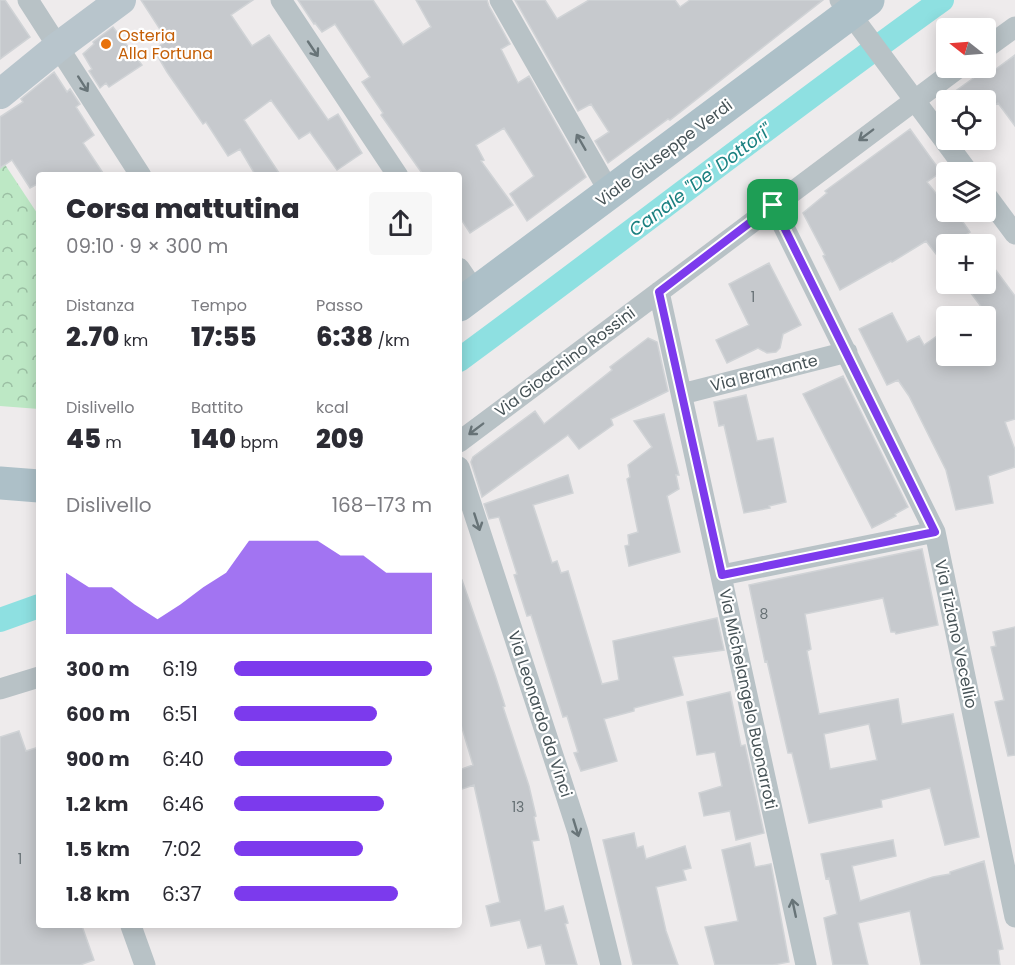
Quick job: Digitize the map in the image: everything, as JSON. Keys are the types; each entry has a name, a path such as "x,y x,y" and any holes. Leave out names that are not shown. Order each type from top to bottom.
{"main road":[{"name":"Viale Giuseppe Verdi","path":"464,289 610,193 856,13"},
{"path":"0,483 36,486"}],"street":[{"path":"28,0 138,172"},
{"path":"0,94 121,0"},
{"path":"281,0 395,172"},
{"path":"500,0 610,193"},
{"path":"856,13 889,67 960,162"},
{"path":"996,41 1015,27"},
{"name":"Via Gioachino Rossini","path":"462,440 944,78"},
{"name":"Via Tiziano Vecellio","path":"773,205 935,532 1015,917"},
{"path":"996,208 1015,234"},
{"name":"Via Michelangelo Buonarroti","path":"659,292 806,965"},
{"name":"Via Bramante","path":"682,394 847,352"},
{"name":"Via Leonardo da Vinci","path":"462,476 578,832 611,965"},
{"path":"722,575 935,532"},
{"path":"0,689 36,678"},
{"path":"132,928 145,965"}],"green space":[{"path":"0,157 36,211 36,409 0,406"}],"building":[{"path":"0,0 5,0 30,37 0,59"},
{"path":"141,0 253,0 231,15 252,46 269,35 328,120 338,114 362,153 337,170 310,132 299,139 271,100 244,120 278,172 254,172 240,149 228,156 206,122 203,124 167,72 154,50 167,40"},
{"path":"298,0 373,0 403,45 431,27 416,0 487,0 510,44 501,49 518,83 529,76 586,177 527,221 510,194 534,176 504,128 476,145 484,160 481,161 513,205 470,233 462,221 462,172 421,172 381,115 383,113 362,82 370,77 335,24 322,32"},
{"path":"515,0 545,0 557,19 589,0 675,0 680,7 690,0 823,0 670,120 668,119 608,163 595,141 609,132 591,104 578,111"},
{"path":"113,27 142,65 109,87 106,83 100,88 89,71 92,69 83,54 94,44 93,42"},
{"path":"1015,55 1015,126 998,103 996,104 996,90 957,90 974,78 996,78 996,69"},
{"path":"54,72 67,92 70,89 80,104 76,107 94,135 83,143 102,172 36,172 36,185 30,188 12,160 0,168 0,117 23,102 21,99"},
{"path":"910,129 936,165 936,176 927,182 936,193 936,222 963,222 970,232 967,234 936,234 936,254 926,241 840,290 803,213 827,193 825,191"},
{"path":"769,263 801,325 783,334 780,348 776,352 767,353 758,348 727,363 716,340 749,325 729,284"},
{"path":"996,270 1015,296 1015,419 1005,422 1015,450 1015,467 988,476 993,503 956,510 946,470 909,396 898,380 887,385 859,329 892,313 907,342 919,336 924,345 936,337 936,366 996,366 996,306 981,306 972,294 996,294"},
{"path":"648,338 657,342 668,391 611,419 613,425 579,449 568,435 482,497 471,462 473,457 535,411 544,424 612,370 610,367"},
{"path":"843,376 908,507 872,528 803,394"},
{"path":"746,395 757,441 773,438 786,502 744,513 724,425 719,426 714,402"},
{"path":"664,414 679,475 676,475 679,489 667,496 680,552 629,566 625,546 629,545 628,535 638,532 627,479 630,477 628,465 652,447 634,421"},
{"path":"568,475 573,493 533,505 552,563 557,561 561,573 568,571 602,684 619,680 613,641 717,618 724,650 673,657 683,695 634,708 634,711 604,719 617,761 581,771 574,753 578,752 567,716 563,717 531,615 527,616 514,575 517,574 499,517 489,519 484,504"},
{"path":"922,549 938,625 896,634 891,632 883,598 805,614 811,649 807,651 819,714 898,699 902,724 953,714 979,837 945,845 930,788 881,800 882,807 809,823 792,753 788,753 767,661 765,662 749,585","holes":["869,724 877,760 830,769 824,734"]},
{"path":"462,580 495,675 529,786 539,840 532,841 545,911 563,906 568,923 565,924 577,965 546,965 541,945 528,948 520,920 491,926 486,906 500,902 474,785 462,789 462,769 473,765 462,728"},
{"path":"1015,627 1015,755 1008,756 995,702 1004,700 991,647 996,646 993,632"},
{"path":"730,692 741,746 745,745 764,833 736,840 730,811 704,816 699,793 722,786 715,752 697,755 687,702"},
{"path":"19,731 26,751 36,748 36,928 83,928 94,960 80,965 0,965 0,737"},
{"path":"634,833 637,848 643,846 646,859 685,846 691,868 683,870 686,880 656,887 666,931 678,965 633,965 603,840"},
{"path":"893,840 896,856 852,866 860,901 933,877 950,874 950,872 984,861 1003,949 998,950 1000,965 921,965 910,911 858,923 868,965 833,965 824,918 837,914 821,854"},
{"path":"750,843 755,867 771,864 789,962 773,965 715,965 705,927 738,921 722,850"}],"waterway":[{"name":"Canale \"De' Dottori\"","path":"462,358 942,0"},
{"name":"Canale \"De' Dottori\"","path":"0,620 36,607"}],"place":[{"name":"Osteria Alla Fortuna","path":"106,44"}],"route":[{"path":"773,205 935,532 722,575 659,292 773,205"}]}
